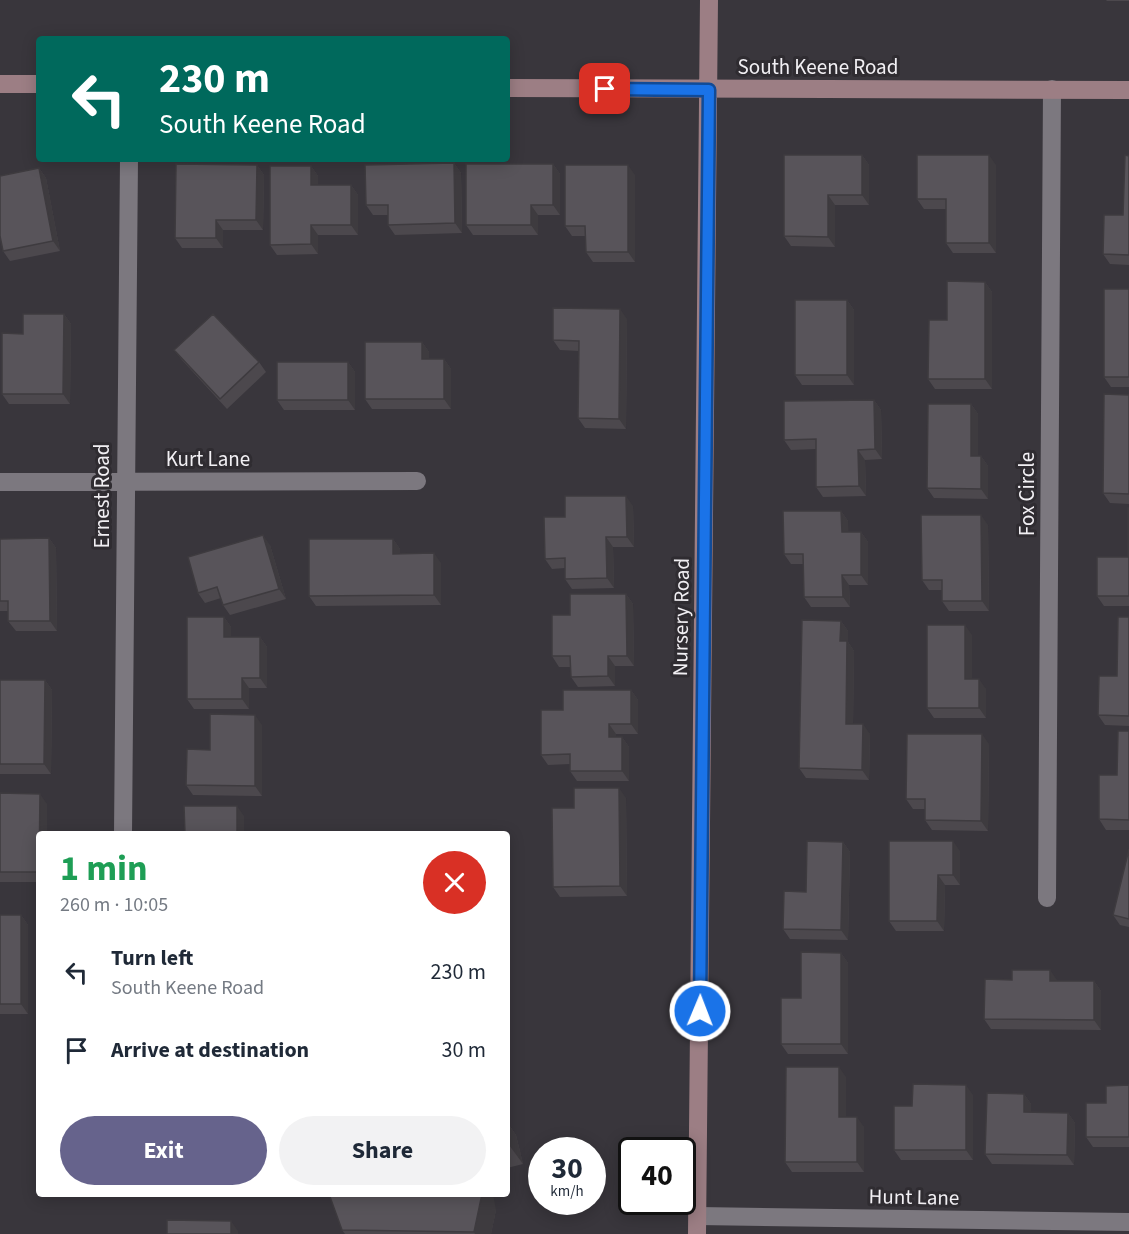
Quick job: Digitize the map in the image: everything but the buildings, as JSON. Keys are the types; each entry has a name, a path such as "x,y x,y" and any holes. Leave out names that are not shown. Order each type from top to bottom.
{"street":[{"name":"Nursery Road","path":"697,1225 709,0"},
{"path":"0,84 36,84"},
{"name":"South Keene Road","path":"510,88 1129,90"},
{"name":"Fox Circle","path":"1047,898 1052,89"},
{"name":"Ernest Road","path":"123,831 124,482 129,162"},
{"name":"Kurt Lane","path":"0,482 417,481"},
{"name":"Hunt Lane","path":"697,1225 1129,1222"}],"route":[{"path":"605,89 709,90 700,1011"}]}
